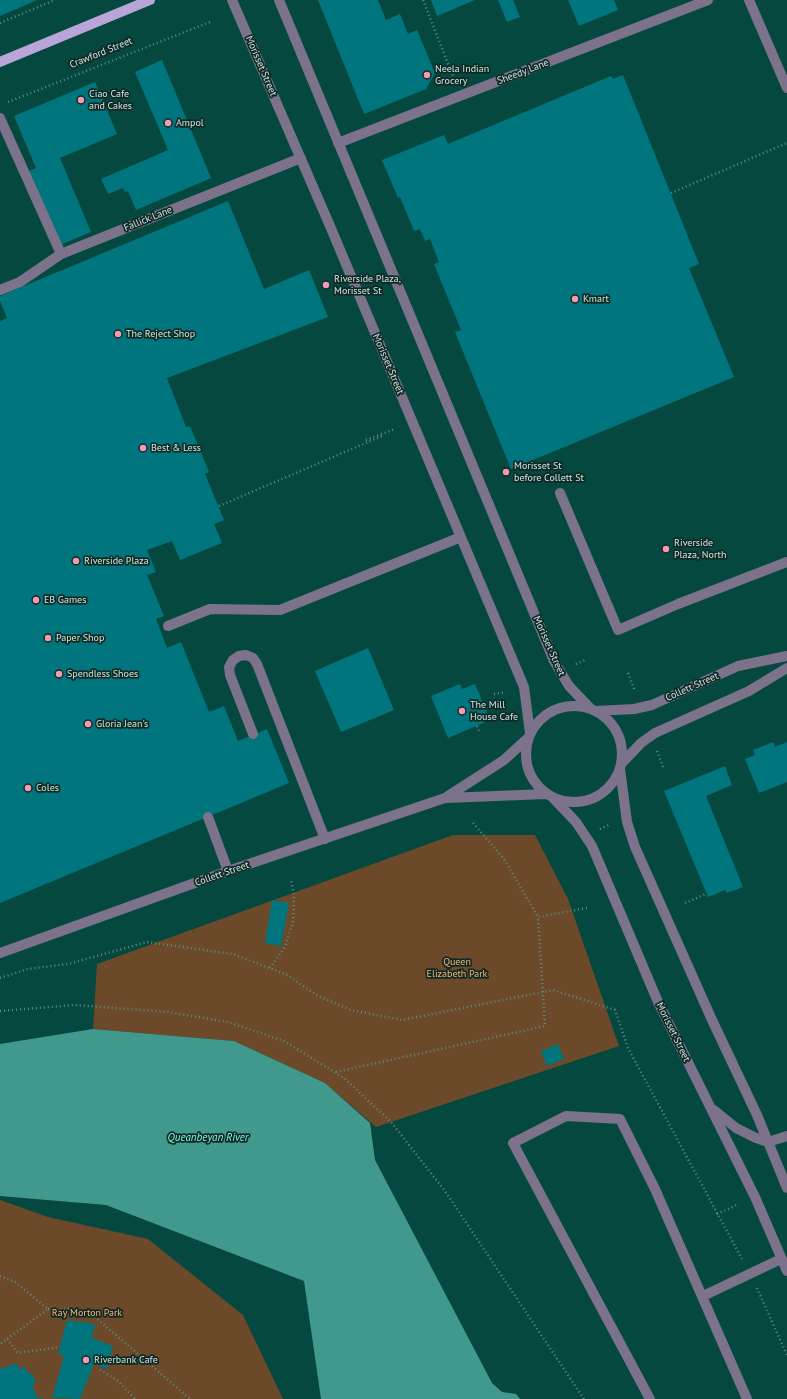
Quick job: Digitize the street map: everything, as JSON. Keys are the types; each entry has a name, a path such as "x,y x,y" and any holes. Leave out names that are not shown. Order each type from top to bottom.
{"main road":[{"path":"0,62 150,0"}],"street":[{"name":"Morisset Street","path":"232,0 301,158 524,687 529,735"},
{"name":"Morisset Street","path":"279,0 554,661 569,686 593,710"},
{"name":"Sheedy Lane","path":"338,143 708,0"},
{"path":"749,0 787,88"},
{"path":"0,118 61,254"},
{"name":"Fallick Lane","path":"0,290 20,282 61,254 301,158"},
{"path":"560,493 618,630 678,604 787,562"},
{"path":"168,626 210,609 280,610 461,537"},
{"path":"253,734 230,674 229,667 233,660 238,656 246,655 253,658 257,664 325,839"},
{"name":"Collett Street","path":"593,710 634,709 652,705 738,666 787,656"},
{"path":"787,668 749,691 655,733 641,743 621,766 611,785 593,799 570,803 549,796 535,783 528,769 525,753 529,735 539,720 552,711 574,706 593,710 608,719 619,737 622,750 621,766 627,822 634,847 768,1142 787,1188"},
{"name":"Collett Street","path":"0,953 228,871 445,798 504,760 529,735"},
{"name":"Morisset Street","path":"549,796 576,822 592,846 609,882 658,1002 755,1197 787,1271"},
{"name":"Collett Street","path":"445,798 549,796"},
{"path":"208,817 228,871"},
{"path":"706,1099 716,1112 736,1128 750,1136 768,1142 787,1136"},
{"path":"650,1399 513,1143 566,1116 620,1119 655,1190 703,1296 747,1399"},
{"path":"703,1296 781,1259"}],"path":[{"path":"0,23 55,0"},
{"path":"423,0 461,96"},
{"name":"Crawford Street","path":"7,103 210,22"},
{"path":"671,193 787,143"},
{"path":"366,440 395,428"},
{"path":"219,506 382,436"},
{"path":"628,673 637,697"},
{"path":"494,694 506,692"},
{"path":"476,726 480,733"},
{"path":"655,745 663,767"},
{"path":"335,1073 545,1026 538,916 504,859 474,823"},
{"path":"270,968 285,947 293,922 294,895 291,881"},
{"path":"686,903 706,894"},
{"path":"538,916 587,908"},
{"path":"0,978 28,969 68,964 147,942 233,954 287,975 318,996 351,1010 402,1020 553,990 615,1010 628,1048 750,1274 787,1355"},
{"path":"0,1011 75,1005 168,1012 228,1022 284,1041 344,1078 391,1122 445,1191 584,1399"},
{"path":"0,1276 15,1282 48,1309"},
{"path":"0,1344 48,1309 75,1309 94,1316 190,1399"},
{"path":"7,1339 18,1353 60,1347"},
{"path":"100,1370 117,1380 135,1399"}],"green space":[{"name":"Queen Elizabeth Park","path":"453,835 535,835 568,899 619,1046 376,1127 325,1083 234,1041 93,1029 97,964"},
{"name":"Ray Morton Park","path":"0,1200 48,1217 148,1239 243,1315 283,1399 0,1399"}],"water":[{"name":"Queanbeyan River","path":"93,1029 234,1041 325,1083 370,1123 375,1160 492,1383 502,1392 516,1394 520,1399 321,1399 304,1281 106,1205 0,1196 0,1044"}],"building":[{"path":"0,0 37,0 0,16"},
{"path":"318,0 378,0 386,20 400,14 408,34 417,30 435,73 426,89 364,114"},
{"path":"431,0 475,0 437,16"},
{"path":"498,0 513,0 520,17 507,22"},
{"path":"568,0 614,0 618,10 579,26"},
{"path":"162,60 211,178 136,210 128,191 125,192 123,188 108,194 101,179 168,150 135,72"},
{"name":"Kmart","path":"623,75 699,264 689,268 734,377 511,469 455,332 461,330 434,264 439,262 430,239 425,241 420,229 414,231 400,197 398,198 382,160 444,135 448,144 611,76 613,79"},
{"path":"95,82 117,134 60,158 91,232 60,245 29,171 36,168 14,116"},
{"name":"Riverside Plaza","path":"228,201 264,289 309,270 328,317 167,378 186,427 190,426 209,472 205,474 224,520 214,524 222,543 180,560 172,541 147,550 156,572 147,575 164,616 156,619 167,648 181,642 209,712 224,706 238,741 267,729 289,783 0,903 0,321 7,318 0,301 0,296"},
{"path":"368,648 394,710 341,732 315,671"},
{"name":"The Mill House Cafe","path":"460,684 462,689 475,684 490,720 448,738 431,696"},
{"path":"773,742 775,747 787,742 787,782 759,793 745,759 755,755 753,750"},
{"path":"725,766 732,785 706,796 743,887 727,893 725,890 708,897 664,791"},
{"path":"272,900 289,903 281,946 265,943"},
{"path":"558,1044 564,1059 547,1066 541,1051"},
{"name":"Riverbank Cafe","path":"67,1320 95,1324 92,1338 113,1346 107,1369 94,1364 80,1399 52,1398 64,1356 58,1354"},
{"path":"17,1363 19,1369 25,1366 28,1374 32,1373 36,1383 32,1385 38,1399 0,1399 0,1369"}],"place":[{"name":"Neela Indian Grocery","path":"427,75"},
{"name":"Ciao Cafe and Cakes","path":"81,100"},
{"name":"Ampol","path":"168,123"},
{"name":"Riverside Plaza, Morisset St","path":"326,285"},
{"name":"Kmart","path":"575,299"},
{"name":"The Reject Shop","path":"118,334"},
{"name":"Best & Less","path":"143,448"},
{"name":"Morisset St before Collett St","path":"506,472"},
{"name":"Riverside Plaza, North","path":"666,549"},
{"name":"Riverside Plaza","path":"76,561"},
{"name":"EB Games","path":"36,600"},
{"name":"Paper Shop","path":"48,638"},
{"name":"Spendless Shoes","path":"59,674"},
{"name":"The Mill House Cafe","path":"462,711"},
{"name":"Gloria Jean's","path":"88,724"},
{"name":"Coles","path":"28,788"},
{"name":"Riverbank Cafe","path":"86,1360"}]}
